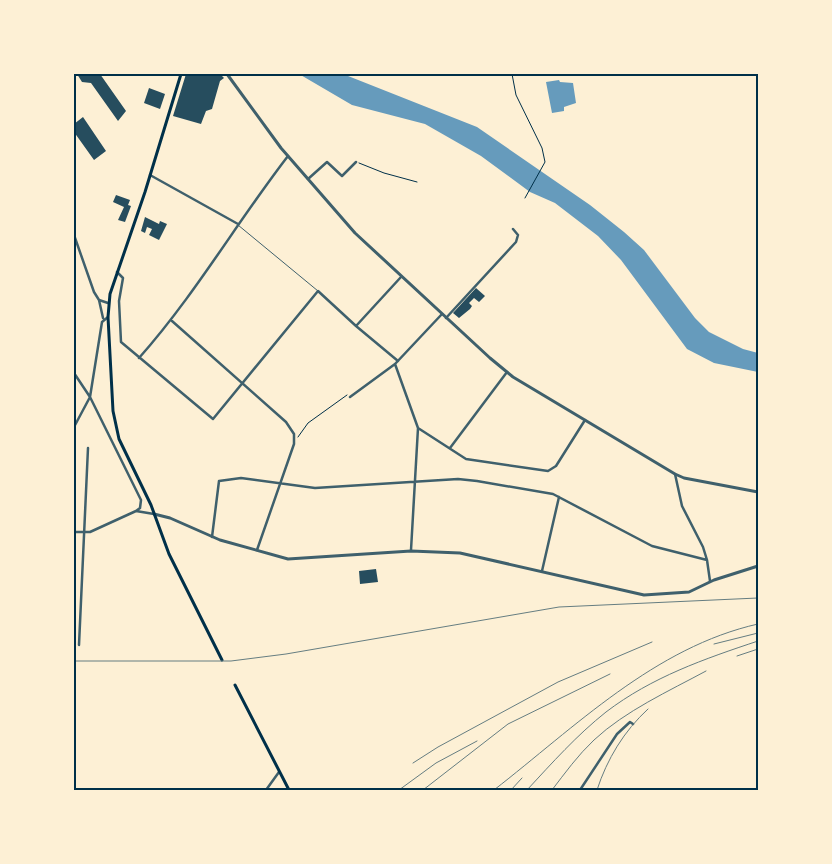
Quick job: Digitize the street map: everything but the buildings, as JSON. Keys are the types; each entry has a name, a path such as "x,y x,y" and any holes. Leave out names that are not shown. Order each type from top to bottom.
{"main road":[{"path":"181,74 108,303 113,411 117,432 154,514 169,554 222,660"},
{"path":"234,684 288,790"}],"street":[{"path":"227,74 288,156 363,242 507,372 675,474 684,478 758,492"},
{"path":"139,358 172,321 238,224 288,156"},
{"path":"308,179 327,162 342,176 356,162"},
{"path":"150,175 238,224"},
{"path":"446,318 516,242 518,235 513,230"},
{"path":"74,236 89,280 100,300 103,319 90,397 74,427"},
{"path":"117,272 123,278 119,301 120,340 213,419 244,384 318,291 396,363 418,428 411,551"},
{"path":"356,326 402,277"},
{"path":"100,300 108,303"},
{"path":"348,396 396,363 442,314"},
{"path":"103,319 108,317"},
{"path":"172,321 286,422 294,434 294,444 256,551"},
{"path":"450,448 507,372"},
{"path":"74,373 90,397 141,500 141,505 136,511 84,533 74,532"},
{"path":"418,428 466,459 551,471 585,420"},
{"path":"79,645 88,448"},
{"path":"675,474 682,506 703,547 710,581"},
{"path":"212,537 219,481 241,478 315,488 465,480 559,496 652,546 707,560"},
{"path":"542,571 559,496"},
{"path":"136,511 177,520 212,537 256,551 292,559 411,551 460,553 644,595 685,593 710,581 758,566"},
{"path":"580,790 618,734 630,722 634,724"},
{"path":"266,790 279,772"}],"lane":[{"path":"238,224 318,291"}],"path":[{"path":"512,74 516,95 542,148 545,165 526,198"},
{"path":"356,162 384,173 417,182"},
{"path":"294,444 308,423 348,396"}],"water":[{"path":"299,74 343,74 477,127 590,205 624,232 644,250 695,318 709,332 743,349 758,353 758,372 714,363 687,349 621,260 598,236 555,203 530,192 481,156 425,124 352,105"},
{"path":"559,80 560,82 573,83 576,103 564,107 564,111 552,113 546,82"}],"railway":[{"path":"74,661 231,661 286,654 559,607 758,598"},
{"path":"494,790 586,716 651,670 685,651 720,635 758,624"},
{"path":"714,644 758,633"},
{"path":"527,790 585,730 624,700 679,670 758,641"},
{"path":"413,763 438,747 558,682 652,642"},
{"path":"737,656 758,649"},
{"path":"552,790 572,764 606,730 648,702 706,671"},
{"path":"423,790 508,724 610,674"},
{"path":"597,790 617,746 648,709"},
{"path":"399,790 436,763 477,741"},
{"path":"511,790 522,778"}]}
